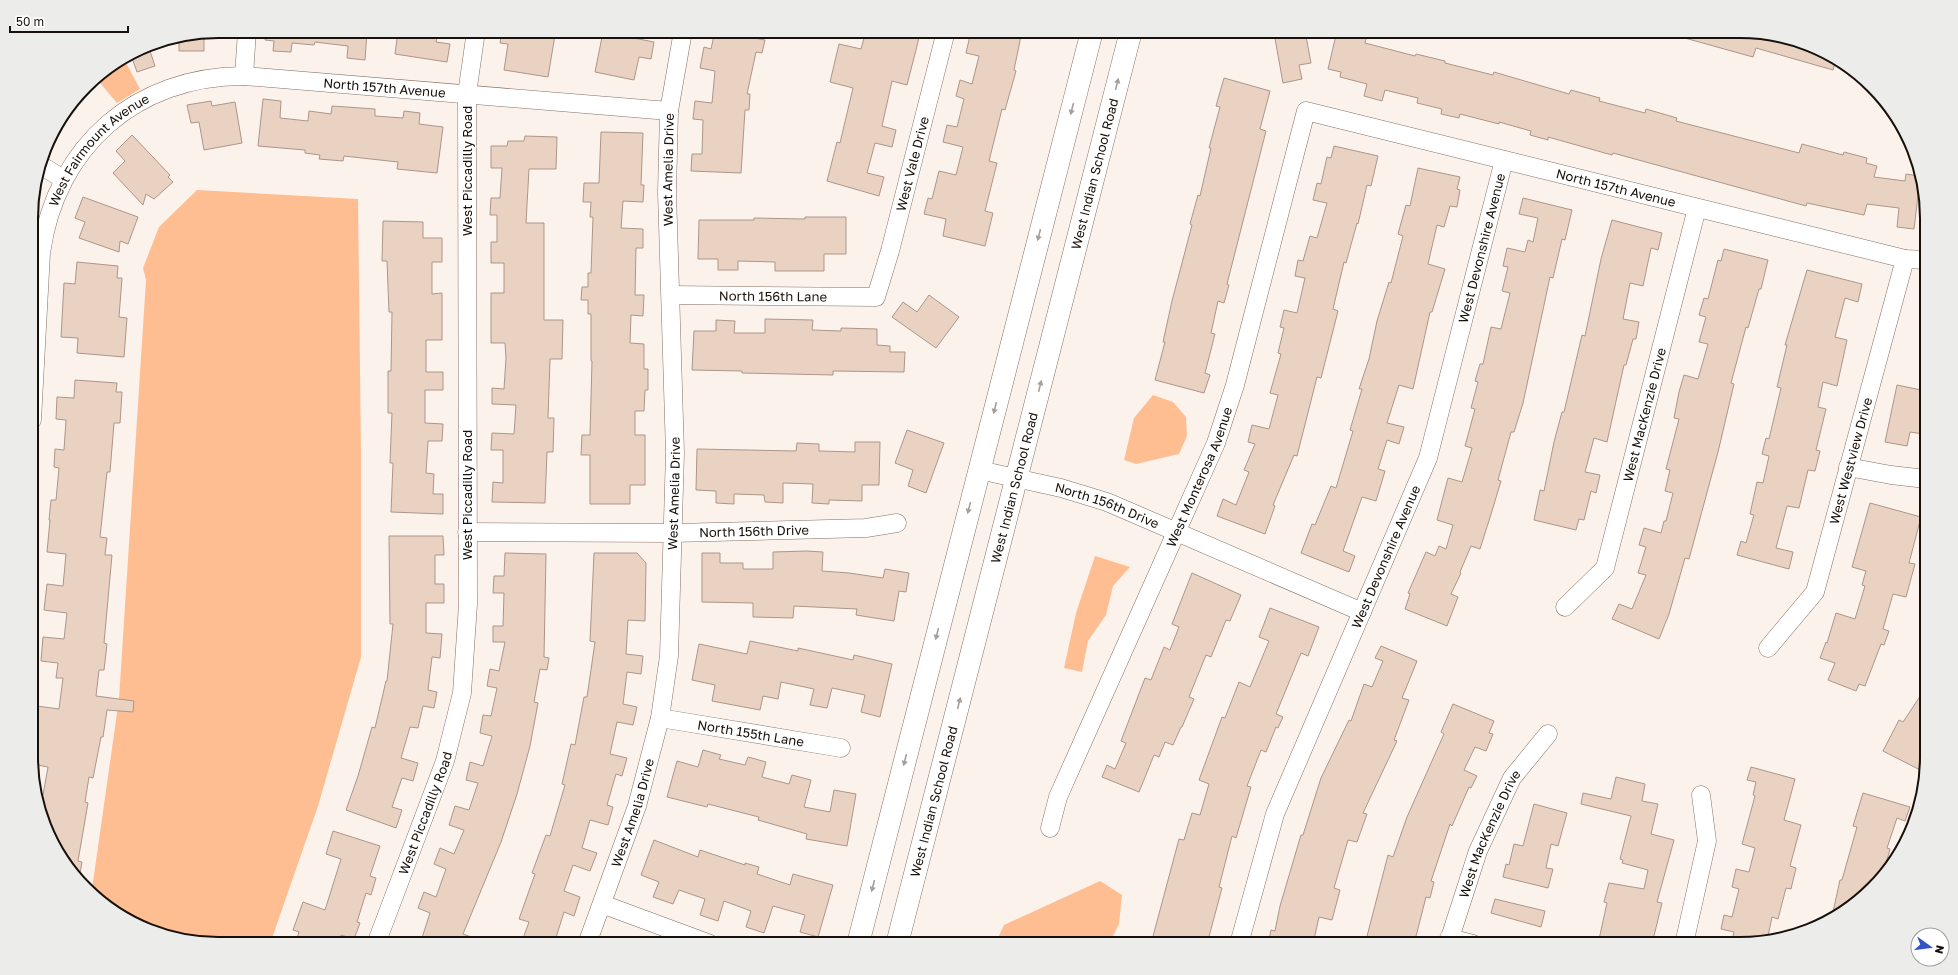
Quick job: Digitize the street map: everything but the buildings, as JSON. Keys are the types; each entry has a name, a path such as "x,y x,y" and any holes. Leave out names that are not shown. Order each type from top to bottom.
{"main road":[{"path":"860,937 1090,38"},
{"name":"West Indian School Road","path":"899,937 1129,38"}],"street":[{"path":"244,76 247,38"},
{"name":"West Piccadilly Road","path":"379,937 445,761 462,693 468,604 467,94 475,38"},
{"name":"West Amelia Drive","path":"590,937 637,806 660,718 669,656 675,453 667,192 669,111 682,38"},
{"name":"West Vale Drive","path":"876,297 890,251 944,38"},
{"name":"North 157th Avenue","path":"244,76 669,111"},
{"name":"West Fairmount Avenue","path":"38,307 44,236 53,204 63,179 78,158 103,130 136,103 185,82 216,77 244,76"},
{"name":"North 157th Avenue","path":"1306,111 1905,259 1920,260"},
{"name":"West Monterosa Avenue","path":"1050,828 1058,797 1216,443 1229,406 1306,111"},
{"name":"West Devonshire Avenue","path":"1241,937 1276,814 1428,458 1504,160"},
{"path":"45,168 63,179"},
{"name":"West MacKenzie Drive","path":"1565,607 1605,568 1697,208"},
{"name":"West Westview Drive","path":"1768,648 1815,592 1905,259"},
{"name":"North 156th Lane","path":"671,296 876,297"},
{"path":"1848,467 1891,475 1920,478"},
{"name":"North 156th Drive","path":"979,470 1061,488 1107,502 1362,612"},
{"name":"North 156th Drive","path":"467,532 673,532 866,528 897,523"},
{"name":"North 155th Lane","path":"660,718 841,748"},
{"name":"West MacKenzie Drive","path":"1450,937 1478,851 1512,778 1548,734"},
{"path":"1686,937 1708,841 1701,795"},
{"path":"602,904 691,937"}],"shaded area":[{"path":"126,63 140,89 117,103 100,82"},
{"path":"197,190 358,199 361,456 361,657 318,806 272,937 206,937 171,931 128,913 108,900 92,885 119,699 146,280 143,268 159,227"},
{"path":"1153,395 1173,402 1186,417 1187,436 1179,454 1136,464 1124,460 1134,418"},
{"path":"1095,556 1130,567 1113,586 1106,615 1088,641 1082,672 1064,668 1076,613"},
{"path":"1100,881 1122,895 1119,924 1112,937 998,937 1004,925"}]}
